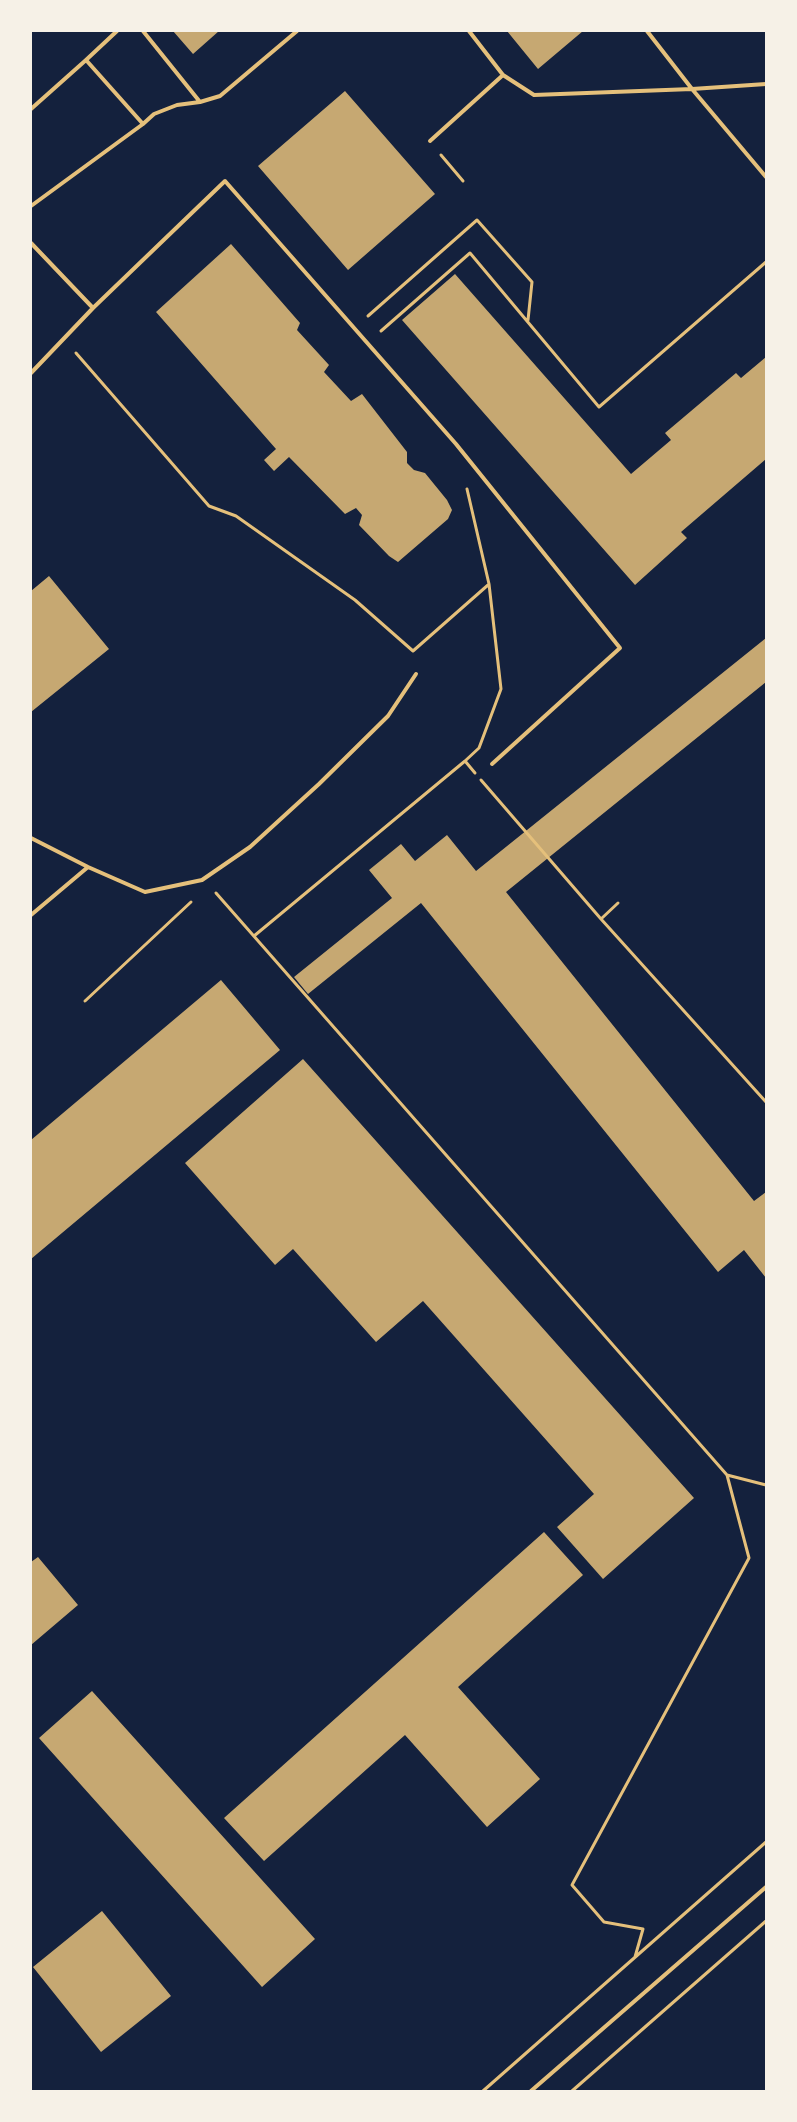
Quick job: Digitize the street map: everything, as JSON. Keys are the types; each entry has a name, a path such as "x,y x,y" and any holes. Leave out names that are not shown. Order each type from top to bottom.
{"lane":[{"path":"31,109 117,31"},
{"path":"143,31 200,102"},
{"path":"31,206 154,114 177,106 220,96 297,31"},
{"path":"468,31 503,75 534,95 766,84"},
{"path":"647,31 692,89 766,177"},
{"path":"86,60 143,124"},
{"path":"430,141 503,75"},
{"path":"31,373 93,308 225,181 456,444 620,648 492,764"},
{"path":"31,243 93,308"},
{"path":"31,838 88,867 145,892 202,880 250,847 319,784 388,716 416,674"},
{"path":"31,915 88,867"},
{"path":"531,2091 766,1887"}],"path":[{"path":"430,141 463,182"},
{"path":"370,324 365,318 477,220 532,282 528,320"},
{"path":"374,329 378,334"},
{"path":"70,346 209,506 236,516 347,594 413,651 489,584"},
{"path":"254,936 465,761"},
{"path":"215,892 727,1475 749,1558 572,1885 604,1922 643,1929 635,1957"},
{"path":"85,1000 194,898"},
{"path":"618,904 601,918 766,1102"},
{"path":"727,1475 766,1485"},
{"path":"483,2091 766,1842"},
{"path":"572,2091 766,1921"}],"building":[{"path":"173,31 219,31 193,54"},
{"path":"507,31 583,31 538,69"},
{"path":"345,91 435,194 348,270 258,166"},
{"path":"231,244 300,323 297,330 329,365 324,372 351,401 362,394 407,452 407,463 414,470 425,473 447,500 452,510 448,519 398,562 389,556 359,525 362,515 356,508 345,514 289,457 274,471 264,460 276,449 156,312"},
{"path":"455,274 631,474 671,440 665,433 736,373 741,378 766,357 766,459 681,532 687,538 635,585 402,320"},
{"path":"49,576 109,649 31,712 31,591"},
{"path":"766,638 766,682 506,892 754,1201 766,1192 766,1278 744,1250 718,1272 421,903 308,994 294,977 392,898 369,870 401,844 415,861 447,835 476,871"},
{"path":"221,980 280,1050 31,1259 31,1140"},
{"path":"303,1059 694,1498 603,1579 557,1527 594,1494 423,1301 376,1342 293,1249 275,1265 185,1163"},
{"path":"544,1532 583,1575 458,1687 540,1779 487,1827 405,1735 264,1861 224,1818"},
{"path":"38,1557 78,1605 31,1645 31,1562"},
{"path":"92,1691 315,1939 262,1987 39,1738"},
{"path":"102,1911 171,1996 101,2052 33,1967"}]}
